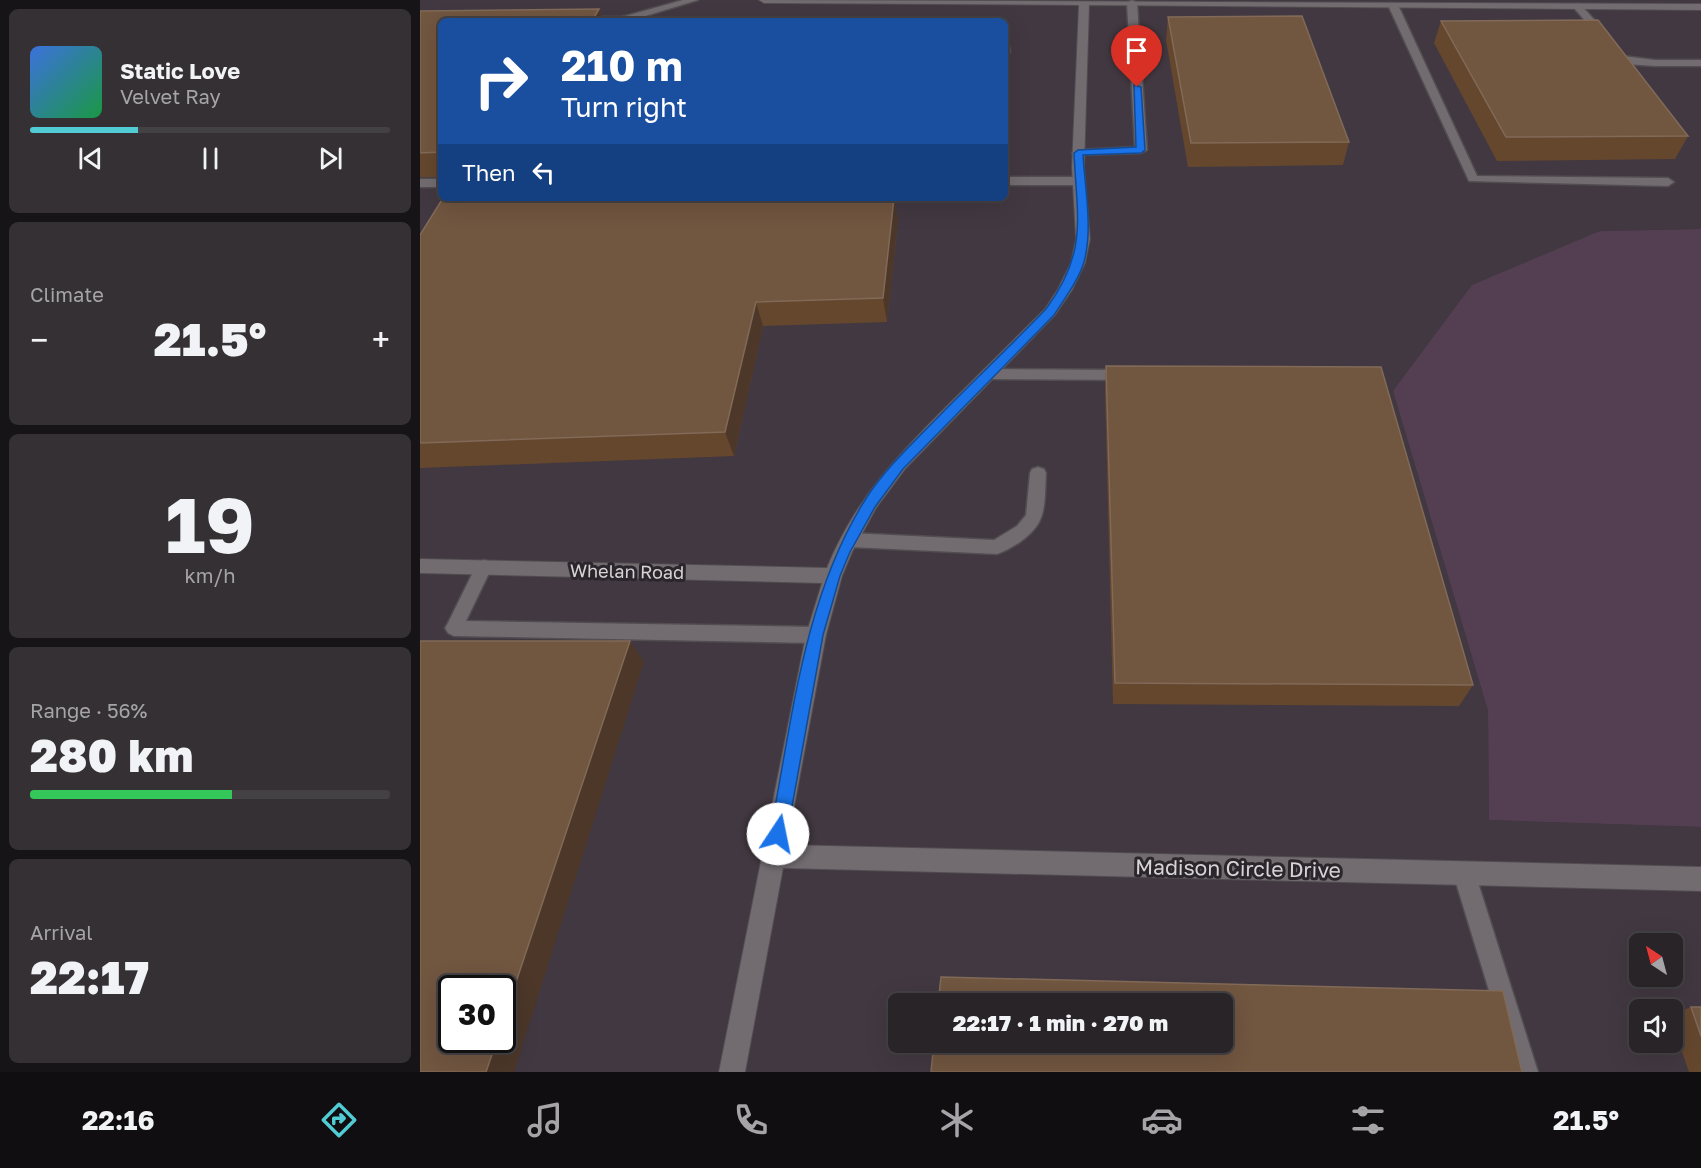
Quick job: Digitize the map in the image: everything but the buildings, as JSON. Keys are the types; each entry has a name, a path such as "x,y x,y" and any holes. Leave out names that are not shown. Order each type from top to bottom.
{"street":[{"path":"764,0 1132,3 1378,2 1393,5 1408,3 1577,6 1668,4 1701,7"},
{"path":"732,1072 816,635 833,576 870,503 899,465 1050,312 1065,290 1078,263 1083,239 1078,153 1082,1"},
{"name":"Whelan Road","path":"420,566 833,576"},
{"name":"Madison Circle Drive","path":"774,856 1701,879"}],"lane":[{"path":"629,18 693,0"},
{"path":"1078,153 1141,150 1132,3"},
{"path":"1393,5 1473,179 1668,182"},
{"path":"1577,6 1605,37 1619,58 1626,61 1655,63 1701,63"},
{"path":"1008,181 1079,181"},
{"path":"420,183 438,183"},
{"path":"988,374 1143,375"},
{"path":"850,540 997,547 1023,531 1034,516 1038,473"},
{"path":"484,567 454,628 816,635"},
{"path":"1464,873 1526,1072"}],"shaded area":[{"path":"420,0 1701,0 1701,229 1600,231 1393,391 1488,711 1489,820 1701,827 1701,1072 420,1072"},
{"path":"1701,229 1701,827 1489,820 1488,711 1393,391 1472,285 1600,231"}],"route":[{"path":"778,834 816,635 833,576 843,552 870,503 899,465 1050,312 1065,290 1078,263 1083,239 1078,153 1141,150 1137,87"}]}
